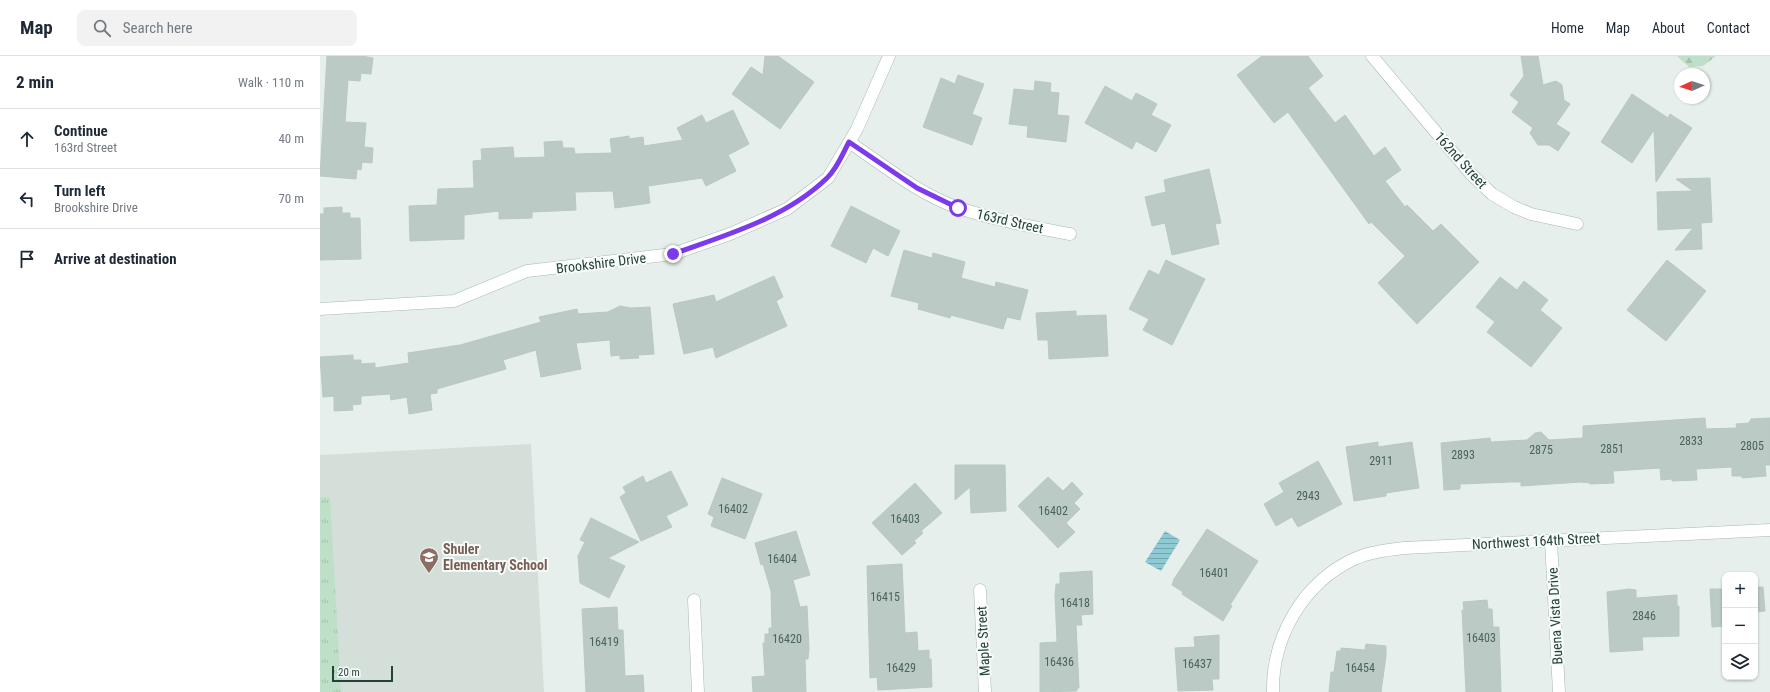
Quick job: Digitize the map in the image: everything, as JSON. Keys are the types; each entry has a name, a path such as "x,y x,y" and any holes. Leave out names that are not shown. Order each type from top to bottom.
{"street":[{"name":"Brookshire Drive","path":"320,309 454,301 527,271 673,254 730,234 787,209 828,178 849,142 877,86 889,56"},
{"name":"162nd Street","path":"1372,56 1471,174 1492,194 1514,207 1531,214 1578,224"},
{"name":"163rd Street","path":"849,142 917,188 958,208 1015,224 1070,234"},
{"name":"Northwest 164th Street","path":"1273,692 1273,678 1277,654 1285,629 1297,607 1314,588 1332,572 1354,560 1378,551 1404,548 1770,530"},
{"name":"Buena Vista Drive","path":"1551,541 1559,692"},
{"name":"Maple Street","path":"980,590 985,692"},
{"path":"694,600 698,692"}],"shaded area":[{"name":"Shuler Elementary School","path":"531,444 544,692 320,692 320,455"}],"green space":[{"path":"1677,56 1716,56 1703,66 1689,67"},
{"path":"320,497 330,497 341,692 320,692"}],"water":[{"path":"1165,531 1180,540 1161,571 1145,562"}],"building":[{"path":"327,56 362,56 373,58 371,74 361,73 360,81 348,80 345,122 366,123 364,147 373,148 372,163 362,162 361,170 357,169 356,179 320,176"},
{"path":"765,56 778,56 814,82 780,129 732,94 751,67 763,75"},
{"path":"1262,56 1308,56 1323,76 1308,88 1335,123 1345,115 1374,156 1385,147 1401,170 1385,181 1405,207 1407,205 1433,231 1441,224 1479,262 1417,324 1378,283 1405,256 1371,222 1369,224 1288,112 1274,123 1237,75"},
{"path":"1521,56 1538,56 1543,85 1556,81 1562,85 1564,100 1570,104 1556,124 1570,133 1558,151 1549,145 1538,145 1530,133 1533,128 1512,112 1519,102 1510,95 1524,76"},
{"path":"958,75 984,84 972,114 982,118 972,145 923,127 941,78 955,84"},
{"path":"1035,81 1051,83 1050,92 1059,93 1057,115 1069,116 1066,142 1027,137 1028,126 1009,124 1014,89 1034,91"},
{"path":"1105,86 1132,101 1136,93 1157,104 1151,115 1171,125 1156,152 1136,141 1132,149 1085,123"},
{"path":"1632,94 1668,118 1670,114 1692,128 1656,182 1654,130 1632,163 1601,142"},
{"path":"733,110 749,144 728,155 736,171 706,186 702,178 648,186 650,203 615,208 613,191 575,192 576,210 532,212 532,218 499,219 499,211 464,215 464,239 410,241 409,206 437,205 438,189 474,188 473,161 482,160 481,149 513,147 514,158 545,157 544,142 562,141 563,148 574,148 575,154 612,153 610,139 629,136 629,139 643,137 644,146 683,140 677,128 702,115 706,123"},
{"path":"1209,169 1221,223 1215,224 1219,244 1172,255 1165,223 1152,226 1145,197 1166,192 1164,180"},
{"path":"1710,178 1712,222 1701,223 1702,249 1675,250 1693,228 1658,230 1657,192 1693,191 1676,179"},
{"path":"851,206 900,231 888,256 873,248 866,263 831,246"},
{"path":"342,207 342,213 350,213 350,218 360,218 361,259 320,260 320,214 324,214 324,208"},
{"path":"904,250 932,258 933,253 965,262 961,278 995,287 996,282 1028,290 1020,320 1007,317 1003,329 951,315 950,318 918,309 919,303 891,296"},
{"path":"1166,260 1205,279 1172,345 1143,330 1149,319 1129,309 1149,270 1159,275"},
{"path":"1667,260 1706,291 1666,341 1627,310"},
{"path":"774,276 783,297 776,301 787,326 716,358 713,347 684,354 673,304 714,295 716,302"},
{"path":"1500,277 1517,290 1524,281 1548,300 1540,310 1562,328 1531,367 1487,332 1495,322 1476,307"},
{"path":"620,306 631,308 650,307 654,354 638,355 639,358 620,359 620,355 611,356 610,340 576,343 581,369 541,377 536,350 503,360 506,369 437,389 437,393 430,394 432,410 409,414 407,397 391,400 390,394 361,396 361,404 352,405 353,410 334,411 334,396 323,397 320,357 353,355 353,360 361,360 361,364 375,363 375,368 409,363 408,353 460,345 541,322 539,317 577,309 578,314 608,312"},
{"path":"1076,311 1076,316 1106,315 1108,356 1049,359 1048,340 1038,340 1036,313"},
{"path":"1705,418 1706,429 1737,428 1736,424 1749,423 1751,419 1770,418 1770,465 1765,465 1766,476 1742,478 1742,476 1732,476 1732,467 1696,469 1697,480 1672,481 1672,479 1661,480 1660,468 1613,471 1614,483 1590,484 1581,482 1521,486 1521,482 1460,484 1460,489 1444,490 1441,443 1490,438 1491,442 1527,440 1535,433 1541,432 1549,440 1583,438 1583,426"},
{"path":"1378,442 1378,447 1412,442 1419,488 1386,493 1386,496 1354,501 1346,447"},
{"path":"1318,461 1342,504 1298,527 1292,517 1276,526 1264,504 1284,492 1279,483"},
{"path":"955,465 1005,465 1006,511 971,513 970,487 955,500"},
{"path":"671,471 688,505 666,516 672,527 641,541 620,497 626,493 623,487 643,476 646,483"},
{"path":"1048,477 1063,491 1072,482 1083,494 1074,503 1080,509 1066,523 1075,532 1058,548 1018,506"},
{"path":"722,478 762,494 745,539 711,526 714,517 708,514"},
{"path":"915,483 942,513 921,531 923,533 914,541 916,543 902,555 872,523"},
{"path":"591,518 639,542 608,558 625,566 609,598 580,583 578,556 585,542 580,540"},
{"path":"1207,529 1258,561 1230,605 1232,606 1223,621 1182,594 1183,592 1172,585 1174,579"},
{"path":"796,531 810,575 793,580 800,607 807,606 809,649 808,659 805,659 806,692 753,692 752,677 765,676 763,643 765,643 765,634 769,634 769,628 772,628 771,591 763,564 761,565 755,543"},
{"path":"902,564 905,633 917,632 918,651 929,650 929,659 931,659 932,687 878,690 877,677 870,678 867,566"},
{"path":"1092,571 1093,614 1081,615 1082,625 1076,625 1079,688 1077,688 1077,691 1040,692 1040,643 1057,642 1055,596 1056,584 1060,584 1060,573"},
{"path":"1758,587 1763,587 1765,611 1758,612"},
{"path":"1629,589 1636,590 1636,598 1677,595 1677,606 1679,606 1679,636 1642,637 1643,650 1610,652 1607,592"},
{"path":"1710,589 1722,589 1722,626 1712,627"},
{"path":"1487,600 1488,609 1492,609 1493,627 1499,627 1501,692 1466,692 1462,610 1464,610 1463,602"},
{"path":"617,607 618,630 623,630 625,676 643,675 644,692 586,692 582,609"},
{"path":"1219,635 1219,679 1212,679 1213,690 1178,691 1175,648 1195,647 1194,637"},
{"path":"1366,644 1386,646 1381,692 1329,692 1331,672 1334,672 1337,651 1341,651 1341,648 1365,650"}],"place":[{"name":"Shuler Elementary School","path":"429,574"}],"route":[{"path":"673,254 730,234 787,209 828,178 849,142 917,188 958,208"}]}
